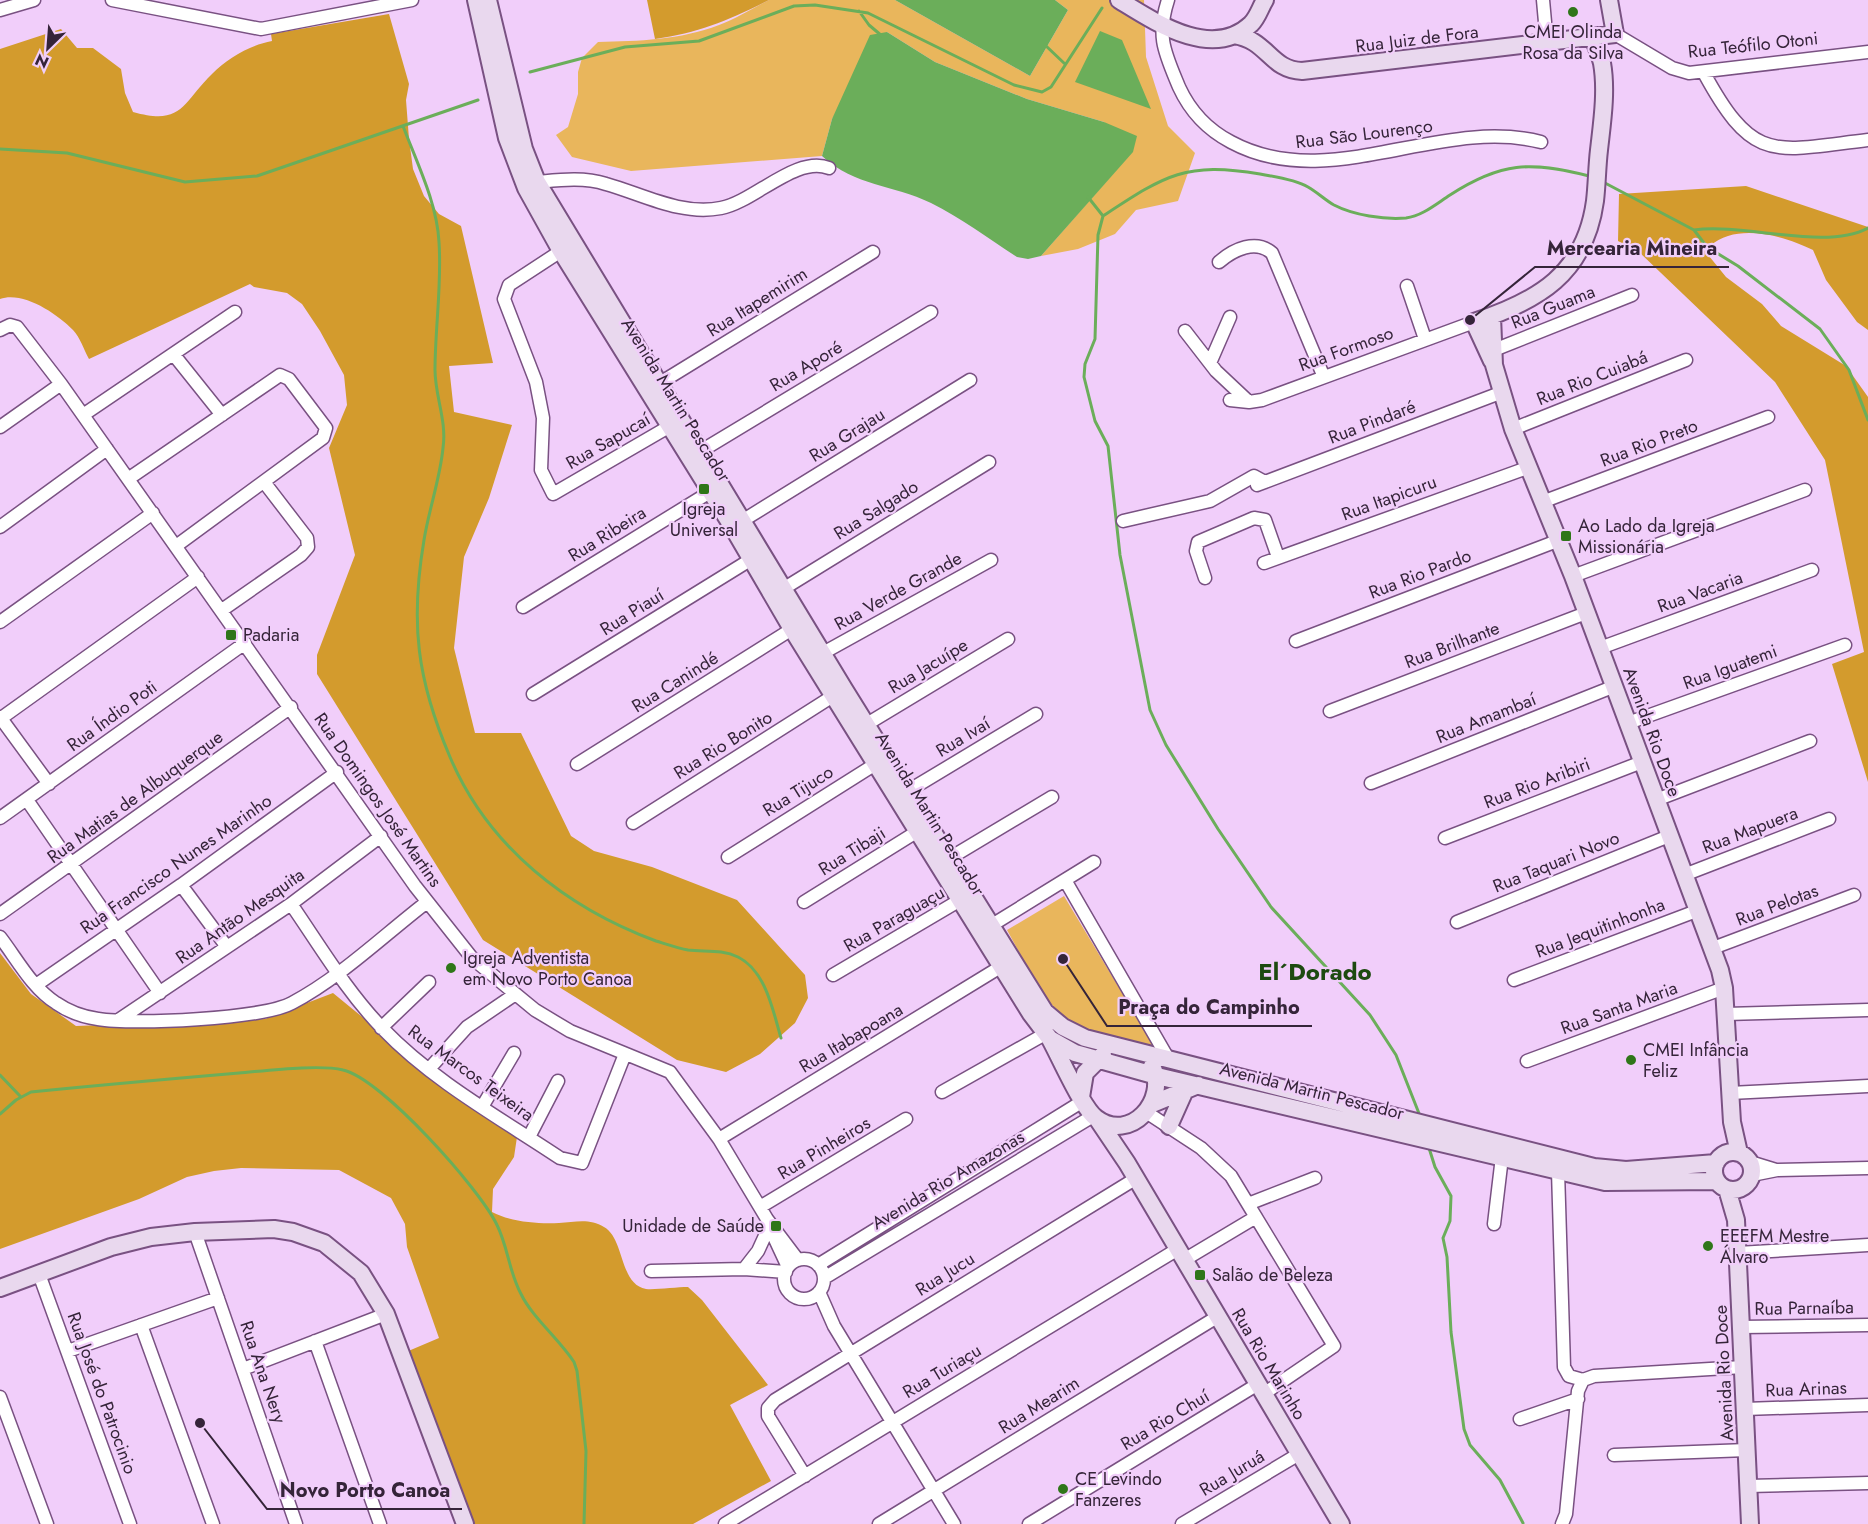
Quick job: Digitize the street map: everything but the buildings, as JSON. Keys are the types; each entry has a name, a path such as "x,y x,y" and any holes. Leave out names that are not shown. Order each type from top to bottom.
{"street":[{"path":"0,10 34,0"},
{"path":"112,0 261,28 412,0"},
{"name":"Avenida Martin Pescador","path":"476,0 512,155 526,188 561,251 675,423 701,451 742,521 833,696 881,760 908,791 950,858 1002,966 1047,1036 1075,1053 1193,1086 1614,1183 1734,1170"},
{"name":"Avenida Martin Pescador","path":"488,0 524,149 537,182 660,383 675,423 710,492 750,560 779,594"},
{"path":"1119,0 1190,37 1234,35 1256,18 1265,0"},
{"path":"1160,23 1167,0"},
{"path":"1543,0 1547,44"},
{"path":"1602,64 1615,34 1610,7"},
{"path":"1474,322 1530,301 1544,291 1570,265 1586,238 1595,202 1602,123 1602,64 1593,37 1605,28 1610,7"},
{"path":"1256,18 1261,45"},
{"name":"Rua São Lourenço","path":"1160,23 1166,55 1183,95 1199,119 1219,136 1263,156 1288,162 1330,160 1479,137 1519,136 1541,142"},
{"name":"Rua Juiz de Fora","path":"1234,35 1261,45 1287,69 1302,71 1547,44 1615,34"},
{"name":"Rua Teófilo Otoni","path":"1615,34 1672,68 1689,73 1868,52"},
{"path":"1704,73 1735,124 1768,146 1789,150 1868,140"},
{"path":"537,182 588,180 669,204 719,208 751,196 802,168 817,165 829,168"},
{"path":"1219,262 1236,251 1257,245 1272,253 1279,265 1323,375"},
{"name":"Rua Sapucaí","path":"561,251 509,285 504,293 536,382 543,418 541,470 553,494 675,423"},
{"name":"Rua Itapemirim","path":"660,383 873,252"},
{"path":"1407,286 1425,339"},
{"name":"Rua Guama","path":"1492,356 1632,295"},
{"path":"83,415 235,312"},
{"name":"Rua Aporé","path":"701,451 931,312"},
{"path":"1210,363 1230,316"},
{"name":"Avenida Rio Doce","path":"1492,316 1492,356 1500,393 1527,468 1573,576 1669,836 1699,910 1724,988 1750,1524"},
{"name":"Avenida Rio Doce","path":"1474,322 1492,356"},
{"name":"Rua Formoso","path":"1230,400 1249,402 1474,322"},
{"name":"Rua Domingos José Martins","path":"0,330 10,325 19,330 60,384 427,902 472,958 514,995 554,1024 670,1072 719,1140 760,1207 791,1267"},
{"path":"1185,331 1210,363 1249,402"},
{"path":"174,355 222,415"},
{"name":"Rua Rio Cuiabá","path":"1513,429 1686,360"},
{"path":"128,479 276,376 285,376 289,379 326,431 323,438 176,546"},
{"name":"Rua Grajau","path":"742,521 970,380"},
{"path":"0,427 60,384"},
{"name":"Rua Pindaré","path":"1123,520 1210,501 1254,476 1261,484 1500,393"},
{"name":"Rua Rio Preto","path":"1542,502 1768,417"},
{"path":"0,527 107,449"},
{"name":"Rua Salgado","path":"779,594 989,462"},
{"name":"Rua Itapicuru","path":"1264,563 1527,468"},
{"path":"222,610 301,555 308,547 307,538 264,482"},
{"path":"1573,576 1805,490"},
{"name":"Rua Ribeira","path":"523,607 710,492"},
{"path":"0,622 153,513"},
{"path":"1205,578 1196,551 1198,542 1254,518 1264,520 1278,557"},
{"name":"Rua Rio Pardo","path":"1296,641 1557,541"},
{"name":"Rua Piauí","path":"533,694 750,560"},
{"name":"Rua Verde Grande","path":"821,650 991,560"},
{"name":"Rua Vacaria","path":"1600,648 1812,570"},
{"path":"50,784 0,718 198,577"},
{"name":"Rua Brilhante","path":"1330,711 1586,613"},
{"name":"Avenida Martin Pescador","path":"797,624 812,643 821,650 867,724 881,760 918,831 967,897 992,925 1045,1012 1076,1034 1169,1060 1594,1167 1626,1170 1734,1170"},
{"name":"Rua Canindé","path":"577,764 797,624"},
{"name":"Rua Jacuípe","path":"867,724 1008,639"},
{"name":"Rua Índio Poti","path":"0,818 245,643"},
{"name":"Rua Iguatemi","path":"1628,723 1845,645"},
{"name":"Rua Amambaí","path":"1371,783 1614,686"},
{"name":"Rua Rio Bonito","path":"633,823 833,696"},
{"name":"Rua Matias de Albuquerque","path":"0,914 72,865 291,707"},
{"name":"Rua Ivaí","path":"908,791 1036,714"},
{"path":"1656,800 1810,741"},
{"name":"Rua Tijuco","path":"728,857 881,760"},
{"name":"Rua Rio Aribiri","path":"1445,838 1642,762"},
{"name":"Rua Francisco Nunes Marinho","path":"36,985 181,885 337,772"},
{"path":"950,858 1052,797"},
{"path":"27,800 114,930 160,993"},
{"name":"Rua Mapuera","path":"1684,875 1829,819"},
{"name":"Rua Tibaji","path":"804,902 918,831"},
{"name":"Rua Antão Mesquita","path":"117,1022 291,904 381,836"},
{"name":"Rua Taquari Novo","path":"1457,922 1669,836"},
{"path":"992,925 1094,862"},
{"path":"1065,880 1169,1060"},
{"path":"181,885 227,947"},
{"name":"Rua Pelotas","path":"1713,948 1854,895"},
{"name":"Rua Paraguaçu","path":"833,975 967,897"},
{"path":"0,937 36,985 55,1003 84,1017 117,1022 221,1016 271,1010 292,1003 337,972 427,902"},
{"name":"Rua Marcos Teixeira","path":"291,904 337,972 381,1028 429,1069 560,1158 582,1163 625,1054"},
{"name":"Rua Jequitinhonha","path":"1514,980 1699,910"},
{"name":"Rua Itabapoana","path":"719,1140 1002,966"},
{"path":"381,1028 429,982"},
{"name":"Rua Santa Maria","path":"1527,1061 1724,988"},
{"path":"429,1069 467,1027 514,995"},
{"path":"1726,1014 1868,1010"},
{"path":"942,1092 1047,1036 1082,1099 1096,1118 1118,1126 1193,1086"},
{"path":"1082,1099 1085,1073 1096,1059 1117,1046"},
{"path":"482,1107 514,1053"},
{"path":"1127,1163 1127,1140 1156,1095 1157,1076 1143,1053"},
{"path":"529,1137 558,1081"},
{"path":"1169,1126 1193,1086"},
{"path":"1730,1093 1868,1086"},
{"name":"Avenida Rio Amazonas","path":"818,1265 1082,1099"},
{"path":"1146,1112 1169,1126 1225,1169 1256,1217"},
{"name":"Avenida Rio Amazonas","path":"824,1278 1096,1118"},
{"name":"Rua Rio Marinho","path":"1096,1118 1127,1163 1261,1388 1337,1523"},
{"name":"Rua Pinheiros","path":"760,1207 906,1119"},
{"path":"1494,1224 1502,1157"},
{"path":"1734,1170 1868,1168"},
{"path":"1558,1171 1564,1367 1569,1376 1583,1380 1594,1376 1743,1367"},
{"path":"1248,1204 1315,1178"},
{"name":"Rua Jucu","path":"805,1476 768,1416 768,1408 775,1400 1135,1179"},
{"name":"Rua Turiaçu","path":"725,1524 893,1422 1181,1254 1256,1217"},
{"name":"Rua Rio Chuí","path":"1029,1524 1334,1346 1256,1217"},
{"path":"744,1269 758,1251 768,1223"},
{"path":"0,1288 130,1241 195,1232 274,1229 309,1237 337,1251 361,1273 386,1314 465,1524"},
{"name":"Rua Ana Nery","path":"195,1232 296,1524"},
{"path":"1738,1253 1868,1245"},
{"path":"651,1271 791,1267 805,1260 818,1265 824,1278 819,1292 807,1299"},
{"path":"791,1267 787,1289 796,1297 807,1299 834,1326"},
{"name":"Rua José do Patrocinio","path":"39,1274 130,1524"},
{"path":"819,1292 834,1326 954,1524"},
{"path":"68,1351 218,1298"},
{"path":"243,1369 386,1314"},
{"name":"Rua Mearim","path":"879,1524 1217,1317"},
{"path":"141,1325 213,1524"},
{"name":"Rua Parnaíba","path":"1741,1327 1868,1325"},
{"path":"315,1341 380,1524"},
{"path":"1562,1524 1567,1504 1578,1399 1583,1380"},
{"path":"0,1397 47,1524"},
{"path":"1520,1419 1578,1399"},
{"name":"Rua Arinas","path":"1745,1409 1868,1405"},
{"path":"1614,1455 1747,1450"},
{"name":"Rua Juruá","path":"1182,1524 1299,1454"},
{"path":"1749,1485 1868,1483"}],"shaded area":[{"path":"647,0 769,0 714,25 655,39"},
{"path":"769,0 895,0 1030,76 1068,10 1055,0 1144,0 1146,57 1168,126 1195,153 1178,201 1136,210 1115,234 1078,249 1041,256 1132,152 1104,122 1027,99 935,62 887,32 832,119 822,156 631,171 572,157 556,135 568,127 578,94 578,72 582,58 598,42 644,40 689,34 725,23"},
{"path":"895,0 1055,0 1068,10 1030,76"},
{"path":"389,14 409,84 406,100 413,169 424,196 439,214 461,226 493,363 449,366 454,412 512,425 489,498 464,557 454,648 475,733 521,733 571,836 594,851 652,867 737,900 805,975 808,998 795,1023 760,1054 726,1072 677,1060 483,940 317,674 317,655 355,555 329,448 347,405 344,375 302,304 287,293 254,287 250,284 89,359 80,340 66,323 29,301 9,297 0,299 0,49 61,29 77,48 93,48 121,69 125,93 133,112 162,116 180,109 212,74 232,58 248,49 272,41 271,34"},
{"path":"1100,31 1122,40 1151,109 1075,82"},
{"path":"887,32 935,62 1027,99 1104,122 1137,136 1133,152 1041,256 1028,259 1017,257 931,203 848,174 822,156 832,119 870,35"},
{"path":"1746,186 1868,227 1868,330 1857,322 1826,280 1813,250 1775,236 1747,233 1721,239 1710,246 1709,256 1726,277 1762,304 1781,326 1846,366 1868,397 1868,782 1832,664 1864,652 1825,460 1775,382 1638,251 1618,241 1619,194"},
{"path":"1064,896 1157,1051 1102,1038 1071,1023 1048,1000 1030,973 1007,930"},
{"path":"0,953 31,994 76,1026 265,1019 333,993 427,1070 517,1137 514,1157 493,1189 492,1212 524,1222 582,1221 599,1224 611,1233 616,1241 626,1270 637,1285 646,1289 688,1287 702,1300 768,1385 730,1405 771,1481 693,1524 467,1524 406,1352 439,1338 407,1247 405,1224 391,1198 339,1170 241,1168 187,1177 139,1199 0,1249"}],"waterway":[{"path":"530,72 625,47 699,41 794,6 815,5 868,13 1014,85 1042,92 1051,87 1102,8"},
{"path":"859,11 869,25 882,36"},
{"path":"1045,45 1065,64"},
{"path":"0,149 67,153 185,182 257,176 478,100"},
{"path":"403,126 430,198 439,242 440,274 435,370 444,438 442,460 426,528 420,570 417,625 419,651 430,702 450,757 466,789 508,846 562,892 592,911 656,941 688,950 726,953 748,963 767,993 781,1038"},
{"path":"1103,216 1143,191 1176,175 1212,169 1234,170 1291,180 1303,184 1331,203 1350,212 1398,218 1418,215 1468,184 1501,171 1533,167 1589,176"},
{"path":"1605,183 1694,230 1707,247 1738,266 1820,329 1849,370 1868,420"},
{"path":"1088,197 1103,216 1098,235 1095,339 1085,364 1084,377 1095,421 1108,446 1120,555 1150,710 1166,745 1218,829 1271,907 1370,1015 1396,1055 1420,1116"},
{"path":"1694,230 1737,230 1830,237 1868,228"},
{"path":"0,1114 16,1100 31,1092 306,1068 333,1068 360,1077 404,1113 428,1137 487,1208 504,1242 517,1286 526,1303 574,1362 586,1451 584,1524"},
{"path":"0,1075 20,1096"},
{"path":"1429,1148 1435,1167 1451,1196 1450,1221 1443,1238 1447,1257 1451,1332 1464,1429 1470,1445 1500,1480 1523,1523"}],"place":[{"name":"CMEI Olinda Rosa da Silva","path":"1573,12"},
{"name":"Mercearia Mineira","path":"1470,320"},
{"name":"Igreja Universal","path":"704,489"},
{"name":"Ao Lado da Igreja Missionária","path":"1566,536"},
{"name":"Padaria","path":"231,635"},
{"name":"Praça do Campinho","path":"1063,959"},
{"name":"Igreja Adventista em Novo Porto Canoa","path":"451,968"},
{"name":"CMEI Infância Feliz","path":"1631,1060"},
{"name":"Unidade de Saúde","path":"776,1226"},
{"name":"EEEFM Mestre Álvaro","path":"1708,1246"},
{"name":"Salão de Beleza","path":"1200,1275"},
{"name":"Novo Porto Canoa","path":"200,1423"},
{"name":"CE Levindo Fanzeres","path":"1063,1489"}],"district":[{"name":"El´Dorado","path":"1315,971"}]}
